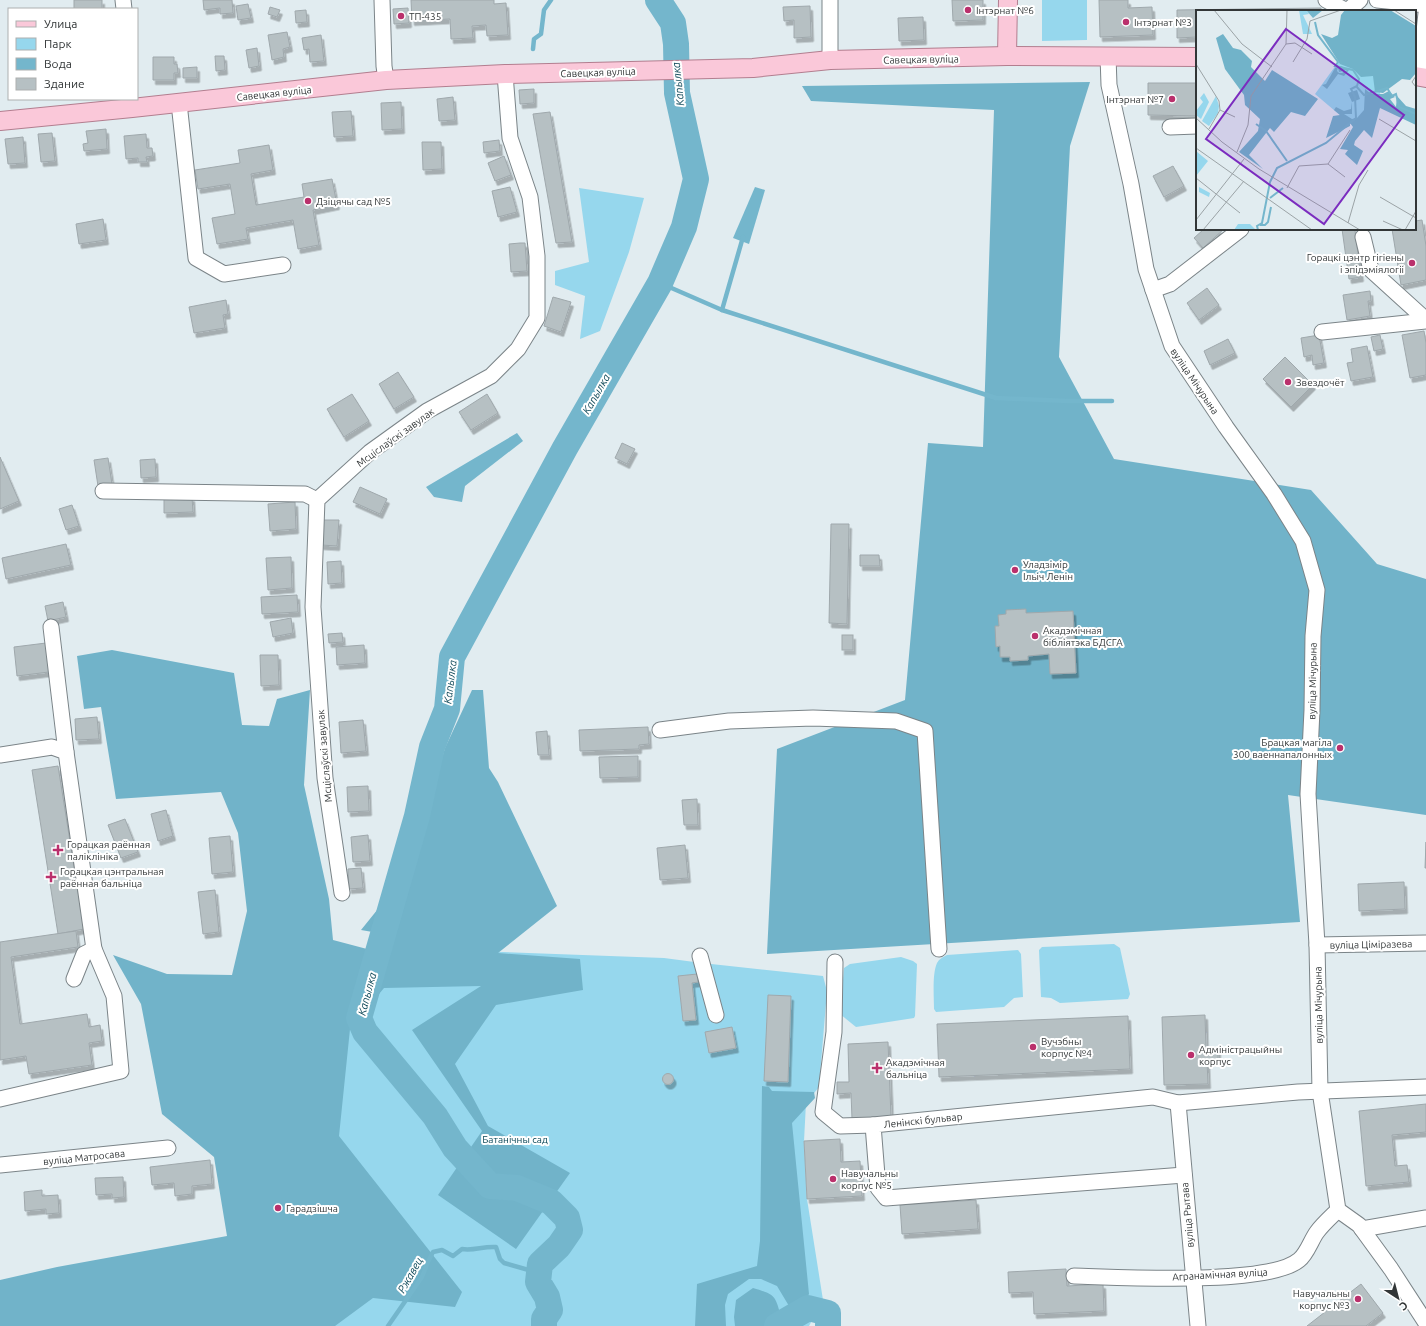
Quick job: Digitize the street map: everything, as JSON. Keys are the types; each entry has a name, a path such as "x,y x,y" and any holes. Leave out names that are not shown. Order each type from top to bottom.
{"main road":[{"path":"1007,56 1008,0"},
{"name":"Савецкая вуліца","path":"0,121 131,104 179,103 386,80 505,74 753,68 830,60 1007,56 1196,57"}],"street":[{"path":"382,0 384,66 386,80"},
{"path":"830,0 830,60"},
{"path":"1326,0 1345,10"},
{"path":"1348,10 1360,0"},
{"path":"1377,0 1426,4"},
{"path":"1420,77 1426,13"},
{"name":"вуліца Мічурына","path":"1108,56 1109,85 1131,184 1146,269 1172,346 1226,427 1274,494 1304,541 1318,590 1313,636 1312,710 1308,794 1317,945 1320,1091 1338,1210"},
{"name":"Мсціслаўскі завулак","path":"342,893 324,778 313,607 317,500 370,452 427,411 491,376 518,349 536,318 537,256 530,197 510,138 505,74"},
{"path":"179,103 196,258 224,274 283,265"},
{"path":"1170,127 1196,126"},
{"path":"1152,290 1170,284 1240,230"},
{"path":"1363,238 1371,270 1426,321"},
{"path":"1322,332 1426,321"},
{"path":"103,491 305,494 317,500"},
{"path":"0,1098 121,1071 114,996 94,949 66,752 51,627"},
{"path":"660,730 729,721 813,718 896,721 926,731 939,949"},
{"path":"0,755 52,747 66,752"},
{"name":"вуліца Ціміразева","path":"1317,945 1426,943"},
{"path":"74,979 84,954 94,949"},
{"path":"700,956 716,1015"},
{"path":"835,962 834,1032 823,1112 840,1126 873,1125"},
{"path":"1178,1103 1209,1099 1320,1091 1426,1087"},
{"name":"Ленінскі бульвар","path":"1178,1103 1153,1096 873,1125 878,1188 886,1198 1184,1175"},
{"name":"вуліца Рытава","path":"1178,1103 1198,1326"},
{"name":"вуліца Матросава","path":"0,1165 168,1148"},
{"path":"1338,1210 1359,1225 1391,1269 1426,1323"},
{"name":"Агранамічная вуліца","path":"1074,1276 1193,1278 1273,1271 1290,1266 1301,1259 1317,1232 1338,1210"},
{"path":"1362,1229 1426,1218"}],"green space":[{"path":"1042,0 1087,0 1087,40 1042,41"},
{"path":"579,188 644,198 629,252 600,331 580,339 585,296 555,285 555,271 589,262"},
{"path":"1114,944 1120,948 1130,994 1128,999 1060,1003 1051,998 1041,997 1039,950 1042,947"},
{"name":"Батанічны сад","path":"397,948 664,958 823,976 827,991 819,1087 806,1103 804,1141 807,1199 823,1300 809,1326 305,1326 336,1010"},
{"path":"1018,950 1021,954 1023,997 1014,998 1004,1007 936,1012 934,1009 934,973 937,963 941,958 947,955"},
{"path":"901,957 917,964 914,1018 856,1027 840,1014 844,968 850,964"}],"shaded area":[{"path":"1090,82 1070,146 1059,357 1114,459 1311,490 1377,564 1426,579 1426,815 1288,795 1300,922 767,954 777,749 905,700 928,443 983,447 994,110 811,101 802,86"},
{"path":"112,650 234,673 242,725 269,726 277,699 310,690 304,785 329,899 333,940 367,949 386,951 390,935 361,930 407,873 445,748 472,690 483,690 489,768 498,782 557,906 498,953 580,959 583,990 496,1005 455,1064 488,1126 570,1173 516,1249 438,1195 482,1131 412,1030 481,986 384,988 350,1029 339,1136 462,1292 455,1307 373,1298 335,1326 0,1326 0,1280 57,1267 227,1236 214,1157 162,1114 141,1004 113,955 167,974 232,975 247,911 238,833 221,792 116,799 101,707 84,709 77,656"},
{"path":"762,1086 769,1087 772,1091 814,1092 815,1098 792,1123 809,1294 795,1316 777,1286 761,1279 749,1279 728,1294 725,1305 726,1326 695,1326 697,1284 757,1266 760,1241"},
{"path":"753,1288 767,1293 774,1298 782,1320 791,1326 735,1326 734,1317 736,1300"}],"water":[{"path":"755,187 765,190 749,244 733,238"},
{"path":"517,433 523,441 465,486 462,502 434,497 426,487"}],"building":[{"path":"74,0 102,0 102,8 74,8"},
{"path":"203,0 232,0 233,13 220,14 220,8 204,10"},
{"path":"411,0 494,0 494,4 506,3 508,35 487,36 486,25 472,26 473,38 451,39 450,19 412,21"},
{"name":"Інтэрнат №6","path":"952,0 983,0 983,20 953,21"},
{"name":"Інтэрнат №3","path":"1099,0 1128,0 1128,8 1152,7 1153,35 1100,37"},
{"path":"248,4 251,18 238,20 236,6"},
{"path":"810,6 811,37 794,38 794,20 784,21 783,7"},
{"path":"270,7 280,10 277,17 268,14"},
{"name":"ТП-435","path":"408,8 409,23 394,24 393,9"},
{"path":"1321,8 1321,10 1196,10 1196,37 1177,38 1177,10"},
{"path":"306,10 307,22 296,23 295,11"},
{"path":"923,17 924,40 899,41 898,18"},
{"path":"287,32 290,47 283,49 284,57 272,60 268,35"},
{"path":"321,35 324,61 310,62 309,49 304,50 302,38"},
{"path":"257,48 259,66 249,68 246,50"},
{"path":"215,56 224,56 225,70 216,71"},
{"path":"153,57 174,57 174,64 177,64 178,73 174,73 174,80 153,80"},
{"path":"197,67 197,78 183,78 183,68"},
{"name":"Інтэрнат №7","path":"1148,83 1196,83 1196,116 1148,115"},
{"path":"534,89 534,103 520,104 519,90"},
{"path":"453,97 455,120 439,121 437,99"},
{"path":"401,102 402,129 382,130 381,103"},
{"path":"351,111 353,136 334,137 332,112"},
{"path":"550,112 572,242 556,243 533,114"},
{"path":"106,129 107,149 84,151 83,144 88,143 86,131"},
{"path":"52,133 55,161 41,162 38,134"},
{"path":"146,134 147,148 152,148 153,156 146,157 147,162 138,162 138,158 126,159 124,136"},
{"path":"23,137 25,163 8,164 5,139"},
{"path":"499,140 500,151 484,153 483,142"},
{"path":"422,142 441,142 442,169 423,170"},
{"name":"Дзіцячы сад №5","path":"269,145 273,170 251,174 256,205 304,197 302,184 332,179 337,205 313,210 319,245 298,249 293,220 246,228 248,239 217,244 212,218 235,214 230,184 198,189 195,170 240,163 238,150"},
{"path":"504,156 511,175 495,181 488,163"},
{"path":"1173,166 1184,186 1164,197 1153,176"},
{"path":"510,187 517,212 498,217 492,191"},
{"path":"103,219 106,240 79,244 76,224"},
{"name":"Горацкі цэнтр гігіены і эпідэміялогіі","path":"1422,220 1426,246 1426,280 1401,285 1392,230 1416,230 1416,221"},
{"path":"1203,230 1223,230 1203,248 1194,238"},
{"path":"1342,230 1362,230 1355,231 1361,277 1349,279"},
{"path":"525,243 527,271 511,272 509,244"},
{"path":"1207,288 1219,305 1199,320 1187,303"},
{"path":"1370,291 1371,301 1368,301 1370,316 1347,320 1343,295"},
{"path":"553,297 571,302 561,332 544,326"},
{"path":"226,300 228,314 223,315 225,328 194,333 189,307"},
{"path":"1424,331 1426,343 1426,375 1410,378 1402,335"},
{"path":"1319,335 1324,363 1313,365 1312,355 1304,357 1301,338"},
{"path":"1380,335 1383,349 1374,351 1371,337"},
{"path":"1228,339 1235,353 1210,365 1204,351"},
{"path":"1367,346 1373,377 1351,381 1347,363 1353,362 1351,349"},
{"name":"Звездочёт","path":"1285,357 1313,385 1291,407 1263,379"},
{"path":"398,372 414,397 394,409 379,384"},
{"path":"352,394 369,421 344,437 327,409"},
{"path":"487,394 498,413 471,430 459,412"},
{"path":"622,443 635,449 627,464 615,458"},
{"path":"0,457 19,501 0,509"},
{"path":"108,458 112,484 98,486 94,460"},
{"path":"155,459 156,477 141,478 140,460"},
{"path":"360,487 387,499 380,514 353,502"},
{"path":"192,497 193,512 164,513 164,498"},
{"path":"295,502 296,529 270,531 268,504"},
{"path":"72,505 79,526 66,530 59,509"},
{"path":"323,520 339,520 337,546 321,545"},
{"path":"831,524 849,524 847,624 829,623"},
{"path":"66,544 71,565 6,579 2,558"},
{"path":"860,555 879,555 880,566 860,566"},
{"path":"291,557 292,588 268,590 266,558"},
{"path":"341,561 342,583 328,584 327,562"},
{"path":"297,595 298,612 262,614 261,597"},
{"path":"63,602 66,617 48,621 45,606"},
{"name":"Акадэмічная бібліятэка БДСГА","path":"1026,609 1026,613 1073,611 1076,673 1050,674 1049,654 1028,656 1028,660 1010,661 1010,657 1000,657 1000,646 996,647 995,626 999,626 998,615 1006,614 1006,610"},
{"path":"291,618 293,633 273,637 270,622"},
{"path":"342,633 343,642 329,643 328,634"},
{"path":"842,635 853,635 853,650 842,650"},
{"path":"46,643 49,672 17,676 14,647"},
{"path":"364,645 365,663 337,665 336,647"},
{"path":"260,655 278,655 279,685 261,686"},
{"path":"97,717 99,739 76,740 75,719"},
{"path":"363,720 366,751 341,753 339,722"},
{"path":"648,727 649,744 639,745 639,749 580,751 579,730"},
{"path":"547,731 549,755 538,755 536,732"},
{"path":"638,756 638,777 600,778 599,757"},
{"name":"Горацкая раённая паліклініка","path":"58,766 84,929 58,934 32,770"},
{"path":"368,786 369,811 348,812 347,787"},
{"path":"697,799 698,825 684,825 682,800"},
{"path":"166,810 173,836 158,841 151,814"},
{"path":"125,819 138,852 121,858 108,825"},
{"path":"368,835 370,861 353,862 351,837"},
{"path":"230,836 233,872 212,874 209,838"},
{"path":"1426,842 1426,868 1425,868"},
{"path":"685,845 688,878 660,880 657,848"},
{"path":"361,868 363,888 349,889 348,869"},
{"path":"1404,882 1405,909 1359,911 1358,884"},
{"path":"215,890 219,932 203,934 198,892"},
{"path":"76,931 78,947 11,957 20,1024 87,1014 89,1027 100,1025 102,1041 89,1043 92,1065 29,1074 26,1056 0,1060 0,942"},
{"path":"697,974 698,982 692,983 696,1020 683,1021 678,976"},
{"path":"768,995 791,996 788,1082 764,1081"},
{"name":"Адміністрацыйны корпус","path":"1205,1015 1206,1049 1218,1049 1218,1061 1207,1061 1208,1084 1164,1085 1162,1017"},
{"name":"Вучэбны корпус №4","path":"1128,1016 1130,1069 939,1077 937,1024"},
{"path":"732,1027 736,1048 709,1053 705,1032"},
{"path":"888,1042 891,1117 852,1119 851,1093 837,1094 837,1082 849,1082 848,1044"},
{"path":"666,1074 670,1074 672,1075 672,1083 666,1084 663,1081 663,1077"},
{"path":"1426,1104 1426,1132 1392,1135 1395,1166 1407,1165 1409,1182 1366,1186 1359,1111"},
{"name":"Навучальны корпус №5","path":"840,1139 841,1162 860,1161 862,1196 807,1199 804,1141"},
{"path":"210,1160 212,1184 192,1186 192,1194 175,1196 174,1183 152,1185 150,1167"},
{"path":"123,1177 124,1197 112,1198 112,1194 96,1195 95,1178"},
{"path":"42,1190 42,1196 58,1195 59,1213 46,1214 46,1209 25,1211 24,1192"},
{"path":"976,1200 978,1229 902,1234 900,1205"},
{"path":"1066,1269 1067,1286 1103,1284 1104,1311 1034,1314 1033,1292 1009,1293 1008,1272"},
{"name":"Навучальны корпус №3","path":"1361,1284 1383,1313 1366,1326 1307,1326"}],"waterway":[{"path":"533,49 534,39 541,34 544,10 551,0"},
{"name":"Капылка","path":"544,1326 544,1319 550,1310 547,1297 538,1282 540,1264 559,1246 570,1230 567,1218 551,1202 517,1188 490,1186 455,1148 435,1116 365,1032 359,1018 417,816 432,747 447,709 452,657 565,448 660,283 684,227 696,179 677,93 676,44 673,23 658,0"},
{"path":"722,310 743,237"},
{"path":"660,283 722,310 996,398 1112,401"},
{"name":"Ржавец","path":"388,1326 422,1277 433,1252 442,1250 453,1256 462,1249 496,1247 500,1259 504,1263 539,1273"},
{"name":"Капылка","path":"777,1326 808,1308 828,1313 828,1326"}],"place":[{"name":"Інтэрнат №6","path":"968,10"},
{"name":"ТП-435","path":"401,16"},
{"name":"Інтэрнат №3","path":"1126,22"},
{"name":"Інтэрнат №7","path":"1172,99"},
{"name":"Дзіцячы сад №5","path":"308,201"},
{"name":"Горацкі цэнтр гігіены і эпідэміялогіі","path":"1412,263"},
{"name":"Звездочёт","path":"1288,382"},
{"name":"Уладзімір Ільіч Ленін","path":"1015,570"},
{"name":"Акадэмічная бібліятэка БДСГА","path":"1035,636"},
{"name":"Брацкая магіла 300 ваеннапалонных","path":"1340,748"},
{"name":"Горацкая раённая паліклініка","path":"58,850"},
{"name":"Горацкая цэнтральная раённая бальніца","path":"51,877"},
{"name":"Вучэбны корпус №4","path":"1033,1047"},
{"name":"Адміністрацыйны корпус","path":"1191,1055"},
{"name":"Акадэмічная бальніца","path":"877,1068"},
{"name":"Навучальны корпус №5","path":"833,1179"},
{"name":"Гарадзішча","path":"278,1208"},
{"name":"Навучальны корпус №3","path":"1358,1299"}]}
